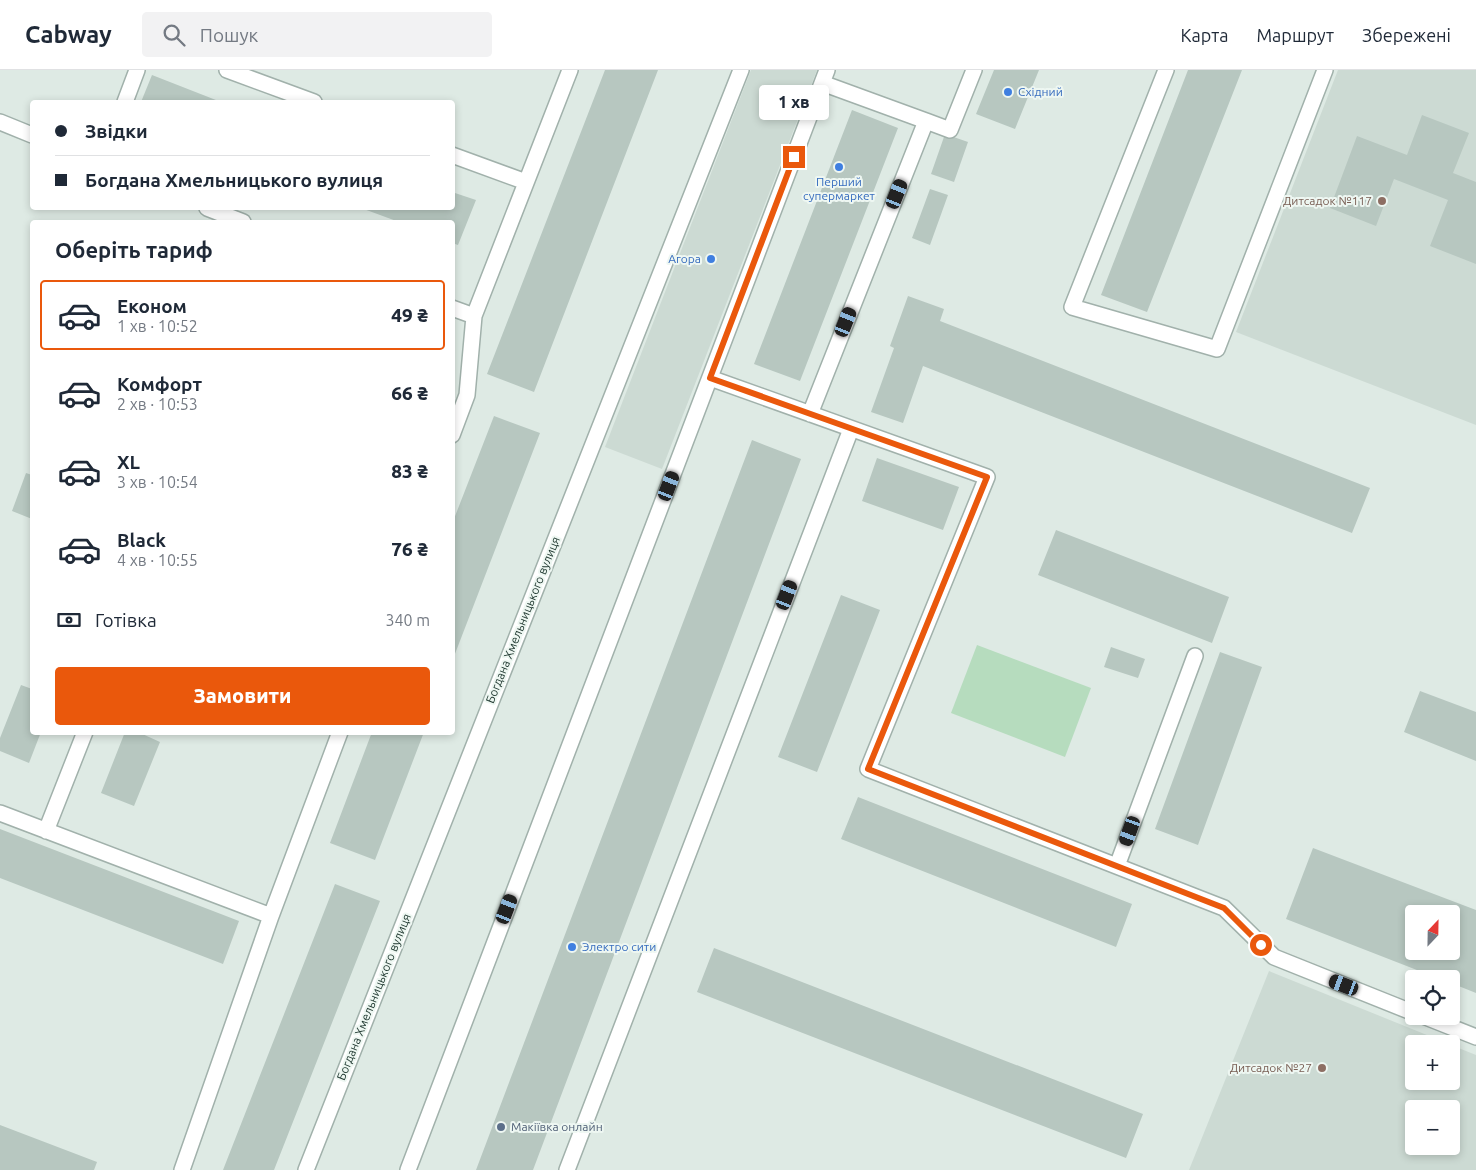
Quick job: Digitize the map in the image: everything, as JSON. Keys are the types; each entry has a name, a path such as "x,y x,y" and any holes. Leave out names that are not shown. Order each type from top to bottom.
{"street":[{"path":"126,100 137,70"},
{"path":"227,70 309,100"},
{"path":"455,427 467,395 474,316 570,70"},
{"name":"Богдана Хмельницького вулиця","path":"306,1170 741,70"},
{"path":"408,1170 824,76 950,130 974,70"},
{"path":"1166,70 1072,307 1217,350 1325,70"},
{"path":"810,414 926,121"},
{"path":"0,122 30,134"},
{"path":"455,156 526,182"},
{"path":"212,210 238,220"},
{"path":"455,309 474,316"},
{"path":"710,378 987,477 868,769 1224,908 1274,957 1405,1009"},
{"path":"567,1170 850,428"},
{"path":"1117,866 1195,656"},
{"path":"46,831 84,735"},
{"path":"182,1170 271,916 339,735"},
{"path":"0,813 271,916"},
{"path":"1446,1025 1476,1037"}],"shaded area":[{"name":"Агора","path":"751,70 817,70 662,469 605,447"},
{"name":"Дитсадок №117","path":"1338,70 1476,70 1476,425 1236,332"},
{"name":"Дитсадок №27","path":"1269,971 1427,1035 1405,1035 1405,1090 1460,1090 1460,1049 1476,1055 1476,1170 1189,1170"}],"green space":[{"path":"977,645 1091,688 1065,757 951,713"}],"building":[{"path":"605,70 658,70 534,392 487,374"},
{"name":"Східний","path":"994,70 1039,70 1015,129 976,114"},
{"path":"1188,70 1242,70 1147,312 1101,295"},
{"path":"152,75 216,100 142,100"},
{"path":"852,110 898,128 800,381 754,364"},
{"path":"1422,115 1469,133 1453,173 1476,182 1476,264 1430,246 1448,200 1394,179 1376,226 1330,208 1357,136 1407,155"},
{"path":"945,134 968,142 954,182 931,174"},
{"path":"930,189 948,195 930,245 912,238"},
{"path":"455,193 476,200 458,245 455,244 455,220 394,220 366,210 455,210"},
{"path":"908,296 944,309 940,321 1370,488 1352,533 923,366 903,423 871,412 894,348 890,346"},
{"path":"494,416 540,433 455,654 455,516"},
{"path":"752,440 801,459 533,1170 476,1170"},
{"path":"877,458 959,487 943,530 862,501"},
{"path":"26,473 30,474 30,518 12,511"},
{"path":"1056,530 1229,597 1212,643 1038,575"},
{"path":"841,595 880,610 817,772 778,757"},
{"path":"1111,647 1145,659 1138,678 1104,667"},
{"path":"1220,652 1262,667 1198,845 1155,829"},
{"path":"21,685 30,688 30,735 40,735 29,763 0,751 0,738"},
{"path":"1420,691 1476,712 1476,761 1404,732"},
{"path":"124,735 145,735 160,742 134,806 101,793"},
{"path":"371,735 423,735 375,860 330,843"},
{"path":"858,797 1132,904 1116,947 841,839"},
{"path":"0,829 239,921 223,964 0,878"},
{"path":"1313,848 1476,910 1476,993 1460,987 1460,970 1417,970 1286,919"},
{"path":"335,884 380,901 274,1170 223,1170"},
{"path":"714,948 1143,1114 1126,1158 697,992"},
{"path":"0,1125 97,1162 94,1170 0,1170"}],"place":[{"name":"Східний","path":"1008,92"},
{"name":"Перший супермаркет","path":"839,167"},
{"name":"Дитсадок №117","path":"1382,201"},
{"name":"Агора","path":"711,259"},
{"name":"Электро сити","path":"572,947"},
{"name":"Дитсадок №27","path":"1322,1068"},
{"name":"Макіївка онлайн","path":"501,1127"}],"route":[{"path":"794,157 710,378 987,477 868,769 1224,908 1261,945"}]}
